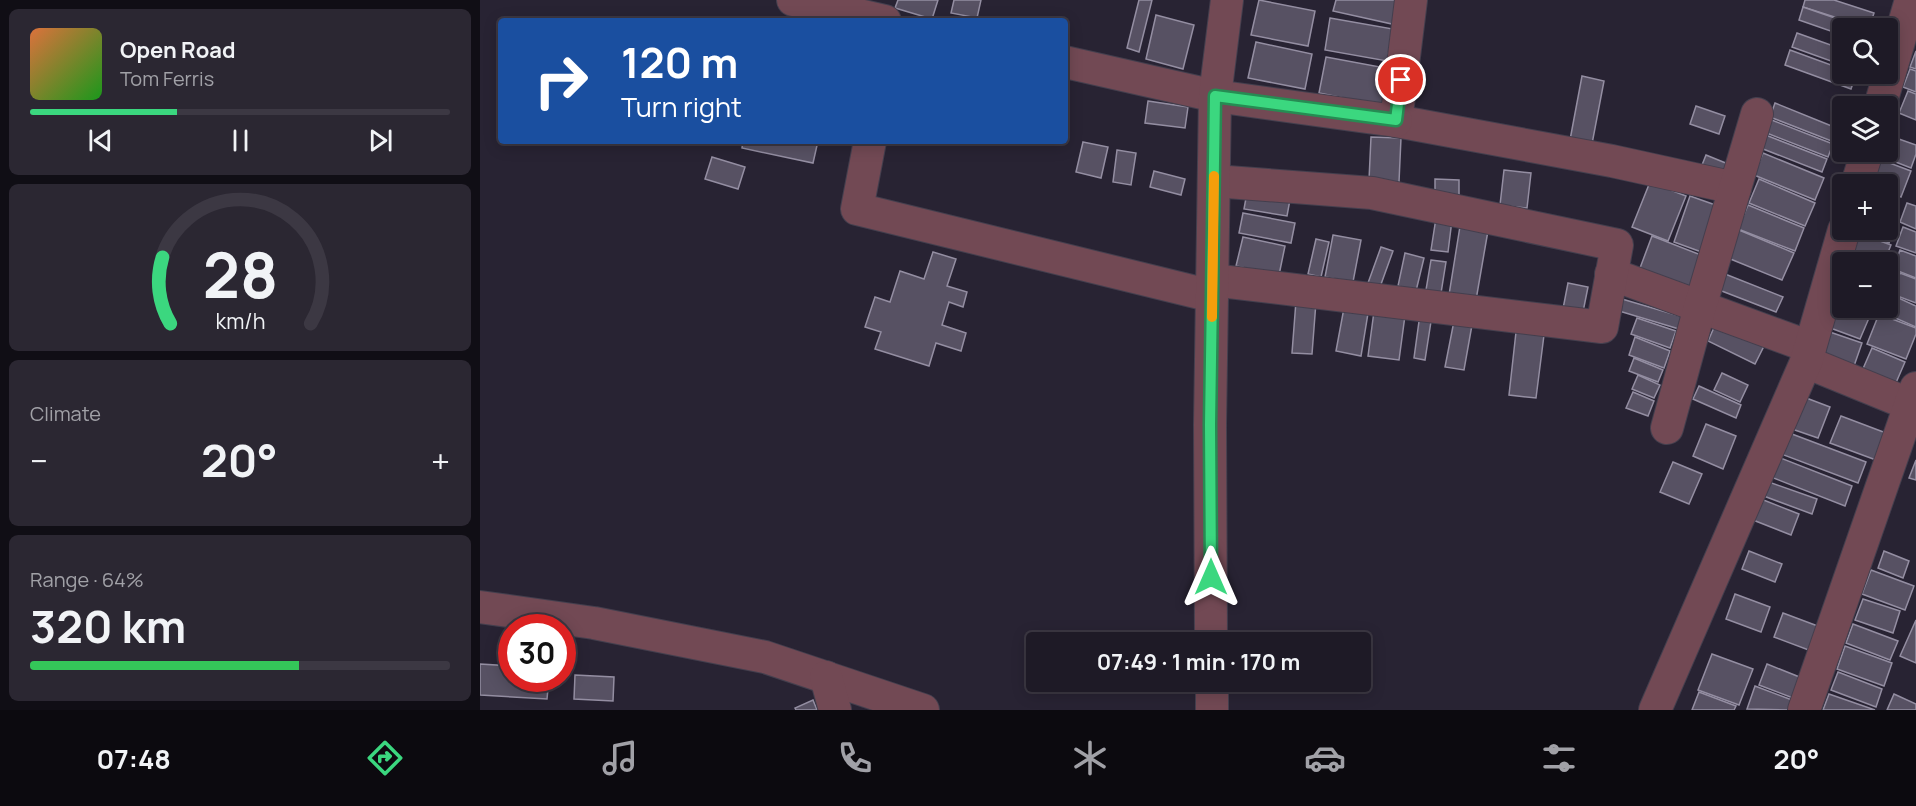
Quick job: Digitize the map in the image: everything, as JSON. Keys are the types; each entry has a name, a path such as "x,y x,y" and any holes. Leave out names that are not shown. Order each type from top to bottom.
{"street":[{"path":"793,0 872,18"},
{"path":"892,18 895,0"},
{"path":"1211,632 1210,425 1215,96 1227,0"},
{"path":"1396,120 1411,0"},
{"path":"1883,96 1911,0"},
{"path":"1068,63 1215,96 1396,120 1612,161 1735,188"},
{"path":"1667,428 1757,114"},
{"path":"869,144 857,209 1212,288 1602,327 1617,245 1372,193 1214,181"},
{"path":"1655,710 1808,354 1841,240"},
{"path":"1611,274 1700,307 1914,400 1804,710"},
{"path":"480,607 594,623 765,657 923,710"},
{"path":"826,677 835,710"},
{"path":"1212,692 1212,710"}],"building":[{"path":"898,0 938,0 932,18 895,8"},
{"path":"954,0 981,0 977,18 951,13"},
{"path":"1139,0 1152,0 1139,52 1127,48"},
{"path":"1259,0 1315,11 1308,46 1251,35"},
{"path":"1336,0 1398,0 1392,24 1333,11"},
{"path":"1805,0 1834,0 1874,13 1872,18 1838,18 1803,7"},
{"path":"1803,7 1835,18 1832,18 1832,32 1799,20"},
{"path":"1156,15 1194,25 1183,69 1146,59"},
{"path":"1330,18 1393,29 1387,61 1325,50"},
{"path":"1797,33 1832,45 1832,61 1792,47"},
{"path":"1256,42 1312,54 1305,89 1248,78"},
{"path":"1790,50 1832,65 1832,82 1785,65"},
{"path":"1916,51 1916,69 1910,67"},
{"path":"1326,57 1391,69 1384,106 1319,93"},
{"path":"1910,69 1916,71 1916,92 1903,87"},
{"path":"1582,76 1604,81 1592,144 1570,140"},
{"path":"1837,84 1853,84 1851,89"},
{"path":"1908,91 1916,94 1916,120 1899,113"},
{"path":"1148,101 1188,107 1185,128 1145,123"},
{"path":"1775,103 1832,126 1832,141 1770,117"},
{"path":"1696,106 1725,116 1719,134 1690,124"},
{"path":"1769,119 1832,144 1832,147 1828,157 1764,132"},
{"path":"1763,134 1827,159 1822,172 1758,147"},
{"path":"1371,137 1401,138 1399,182 1369,180"},
{"path":"1898,139 1916,145 1916,154 1911,168 1896,162 1898,162"},
{"path":"1083,142 1108,147 1101,178 1076,172"},
{"path":"743,144 817,144 813,163 742,148"},
{"path":"1117,150 1136,153 1131,185 1113,182"},
{"path":"1763,153 1824,178 1815,200 1754,175"},
{"path":"1706,155 1733,166 1725,186 1698,175"},
{"path":"712,157 745,167 738,189 705,179"},
{"path":"1870,162 1887,162 1911,171 1901,197 1898,196 1898,174 1869,174"},
{"path":"1504,170 1531,173 1527,208 1500,205"},
{"path":"1154,171 1185,179 1181,195 1150,187"},
{"path":"1435,179 1459,180 1459,195 1435,195"},
{"path":"1759,179 1815,203 1805,226 1749,203"},
{"path":"1650,182 1686,196 1668,241 1632,227"},
{"path":"1248,187 1291,194 1287,216 1244,209"},
{"path":"1690,196 1724,208 1707,254 1674,242"},
{"path":"1907,203 1916,206 1916,229 1900,222"},
{"path":"1748,205 1804,228 1795,251 1738,229"},
{"path":"1243,213 1295,223 1291,243 1239,233"},
{"path":"1436,218 1452,220 1448,252 1431,250"},
{"path":"1461,220 1489,225 1476,300 1449,295"},
{"path":"1903,227 1916,232 1916,253 1896,246"},
{"path":"1739,230 1794,253 1782,280 1728,258"},
{"path":"1333,235 1361,240 1353,282 1325,277"},
{"path":"1652,236 1706,257 1690,296 1664,278 1640,268"},
{"path":"1243,237 1285,246 1279,275 1236,266"},
{"path":"1316,239 1329,242 1321,277 1308,274"},
{"path":"1846,240 1877,240 1891,245 1888,252 1851,252 1843,249"},
{"path":"1381,247 1393,251 1380,287 1368,283"},
{"path":"1900,250 1916,256 1916,278 1898,271"},
{"path":"933,252 956,259 947,286 967,292 963,307 949,302 942,325 966,333 961,351 936,343 929,366 875,349 881,332 865,327 875,297 890,302 900,271 924,279"},
{"path":"1405,253 1424,258 1416,291 1398,286"},
{"path":"1431,260 1446,262 1441,293 1426,290"},
{"path":"1720,272 1783,297 1776,312 1714,288"},
{"path":"1900,273 1916,279 1916,303 1898,296"},
{"path":"1568,283 1588,287 1581,322 1561,319"},
{"path":"1346,297 1370,301 1361,356 1336,351"},
{"path":"1898,298 1916,306 1916,327 1895,318 1898,318"},
{"path":"1622,299 1683,317 1679,329 1619,311"},
{"path":"1296,301 1316,302 1312,354 1292,353"},
{"path":"1375,304 1406,308 1399,360 1368,356"},
{"path":"1832,307 1832,318 1869,318 1860,339 1825,326"},
{"path":"1420,314 1432,315 1425,360 1414,358"},
{"path":"1637,318 1676,331 1670,348 1631,334"},
{"path":"1877,318 1890,318 1916,328 1916,334 1906,359 1867,344"},
{"path":"1454,321 1472,325 1464,370 1445,367"},
{"path":"1716,323 1764,346 1755,364 1708,341"},
{"path":"1824,330 1862,343 1854,366 1816,353"},
{"path":"1516,332 1544,335 1536,398 1509,395"},
{"path":"1635,337 1670,351 1664,368 1629,355"},
{"path":"1872,348 1905,362 1895,385 1862,371"},
{"path":"1634,358 1663,370 1658,382 1629,371"},
{"path":"1722,373 1748,385 1740,402 1714,390"},
{"path":"1638,375 1660,385 1654,398 1632,389"},
{"path":"1699,386 1741,405 1736,418 1693,399"},
{"path":"1633,392 1654,401 1648,416 1626,408"},
{"path":"1801,396 1830,407 1818,438 1789,428"},
{"path":"1841,416 1886,433 1876,460 1830,443"},
{"path":"1706,424 1736,436 1723,469 1693,456"},
{"path":"1784,431 1866,462 1858,483 1776,452"},
{"path":"1773,455 1852,486 1845,506 1766,475"},
{"path":"1916,460 1916,480 1909,478"},
{"path":"1673,462 1702,474 1689,504 1660,492"},
{"path":"1766,481 1817,499 1812,514 1761,495"},
{"path":"1761,499 1799,514 1791,535 1753,520"},
{"path":"1749,551 1782,564 1775,582 1742,569"},
{"path":"1884,551 1909,561 1903,578 1878,568"},
{"path":"1871,570 1914,586 1905,610 1862,594"},
{"path":"1735,594 1770,607 1761,632 1726,619"},
{"path":"1863,599 1900,611 1893,633 1855,620"},
{"path":"1783,613 1823,628 1814,652 1774,637"},
{"path":"1916,620 1916,663 1900,656"},
{"path":"1853,624 1898,641 1890,660 1846,643"},
{"path":"1845,646 1892,663 1884,686 1837,669"},
{"path":"1712,654 1753,669 1739,705 1698,690"},
{"path":"480,664 498,665 498,692 548,692 547,699 480,695"},
{"path":"1767,664 1802,678 1793,698 1759,685"},
{"path":"1838,672 1882,689 1876,707 1831,690"},
{"path":"576,675 614,677 613,701 574,699"},
{"path":"1755,686 1792,700 1788,710 1747,709"},
{"path":"1699,692 1736,706 1734,710 1692,710"},
{"path":"1829,694 1875,710 1823,710"},
{"path":"1894,694 1916,704 1916,710 1887,710"},
{"path":"813,700 817,710 796,710 795,708"}],"slow traffic":[{"path":"1212,317 1214,176"}],"route":[{"path":"1211,577 1210,425 1215,96 1396,120 1401,80"}]}
